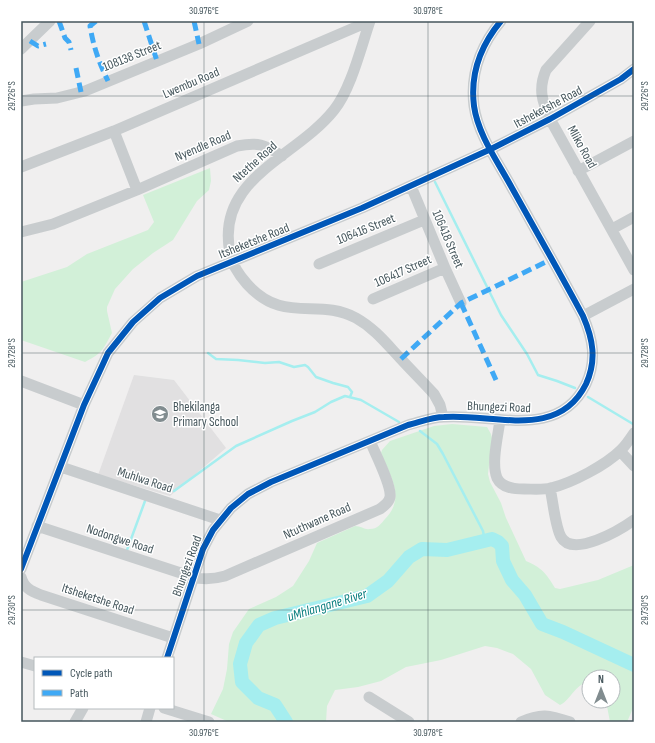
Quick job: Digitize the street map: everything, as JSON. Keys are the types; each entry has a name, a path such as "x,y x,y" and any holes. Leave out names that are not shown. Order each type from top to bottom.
{"street":[{"path":"21,49 50,21"},
{"name":"108138 Street","path":"21,101 57,98 85,91 199,44 248,21"},
{"name":"Lwembu Road","path":"21,167 114,131 370,21"},
{"name":"Ntethe Road","path":"370,21 350,80 340,102 313,132 248,184 232,208 228,229 228,246 232,262 251,289 260,297 277,306 330,310 343,313 354,317 375,331 434,394 440,405 443,416"},
{"name":"Bhungezi Road","path":"167,657 203,549 220,520 238,501 248,494 271,482 408,425 443,416 461,416 517,421 533,420 550,416 565,408 574,401 582,391 592,370 594,353 589,331 583,316 483,135 475,112 473,88 475,73 481,52 501,21"},
{"name":"Mliko Road","path":"590,21 546,70 541,88 542,97 550,119 634,270"},
{"name":"Itsheketshe Road","path":"21,569 84,405 108,353 144,311 160,298 197,276 355,211 491,149 550,119 621,79 634,69"},
{"path":"114,131 136,190"},
{"path":"578,171 634,141"},
{"name":"Nyendle Road","path":"21,232 53,224 237,146 260,144 282,156"},
{"name":"106418 Street","path":"411,186 424,220 461,303"},
{"path":"612,229 634,217"},
{"name":"106416 Street","path":"319,264 424,220"},
{"name":"106417 Street","path":"373,299 445,268"},
{"path":"583,316 634,289"},
{"path":"21,381 84,405"},
{"path":"500,420 495,466 498,479 505,486 518,489 550,488 590,472 620,451 634,434"},
{"name":"Ntuthwane Road","path":"193,577 201,580 225,576 380,509 390,499 389,487 370,441"},
{"path":"620,451 634,466"},
{"name":"Muhlwa Road","path":"61,467 220,520"},
{"path":"550,488 559,531 563,539 569,544 586,544 610,534 634,520"},
{"name":"Nodongwe Road","path":"37,526 193,577"},
{"name":"Itsheketshe Road","path":"21,577 26,587 36,593 173,638"},
{"path":"21,662 34,666"},
{"path":"369,698 409,722"},
{"path":"75,722 82,709"},
{"path":"146,722 150,709"},
{"path":"167,709 209,722"},
{"path":"521,722 536,716 546,715 570,722"}],"shaded area":[{"name":"Bhekilanga Primary School","path":"134,375 174,380 226,448 170,496 98,475"}],"green space":[{"path":"210,168 211,181 209,190 197,201 173,240 153,253 133,269 115,289 107,307 112,333 99,353 85,362 21,340 21,282 67,267 87,254 148,230 154,222 143,195"},
{"path":"452,424 487,427 492,438 488,474 490,482 501,503 506,518 526,561 536,566 543,572 555,588 560,589 598,580 634,565 634,706 627,722 610,722 608,709 621,709 621,669 581,669 581,685 564,703 560,705 545,695 531,669 513,654 497,648 485,646 441,660 406,667 381,681 358,687 335,690 327,706 326,722 229,722 211,714 223,689 227,669 229,644 233,632 249,609 276,597 293,586 309,561 317,543 355,526 368,529 379,526 391,511 395,495 392,478 381,453 382,450 390,441 434,426"}],"waterway":[{"path":"435,182 501,315 527,354 538,375 575,388"},
{"path":"208,353 216,359 265,363 279,362 294,367 305,365 316,377 348,387 352,392 350,397"},
{"path":"174,491 236,446 315,412 331,402 345,396 361,400 399,422"},
{"path":"588,397 633,424"},
{"path":"420,431 437,444 443,454 483,531 485,542"},
{"path":"127,550 145,501"},
{"name":"uMhlangane River","path":"286,722 275,705 258,698 242,682 240,664 246,643 259,625 275,618 367,596 388,581 409,557 422,549 447,550 492,539 498,542 502,546 503,561 512,580 525,595 542,624 563,632 634,665"}],"marked path":[{"path":"59,21 65,38 69,42 71,50"},
{"path":"96,21 90,26 91,33 97,54 108,81"},
{"path":"144,21 157,61"},
{"path":"194,21 199,44"},
{"path":"30,41 38,46 46,44"},
{"path":"76,68 81,92"},
{"path":"401,359 461,303 552,259"},
{"path":"461,303 496,380"}],"cycle path":[{"path":"167,657 203,549 213,530 231,508 248,494 271,482 408,425 426,420 444,417 522,420 541,418 559,413 574,402 586,384 593,358 591,341 583,316 489,148 476,117 473,94 478,60 488,40 501,21"},
{"path":"21,569 84,405 108,353 133,322 160,298 197,276 362,208 491,149 550,119 621,79 634,69"}],"place":[{"name":"Bhekilanga Primary School","path":"160,414"}]}
